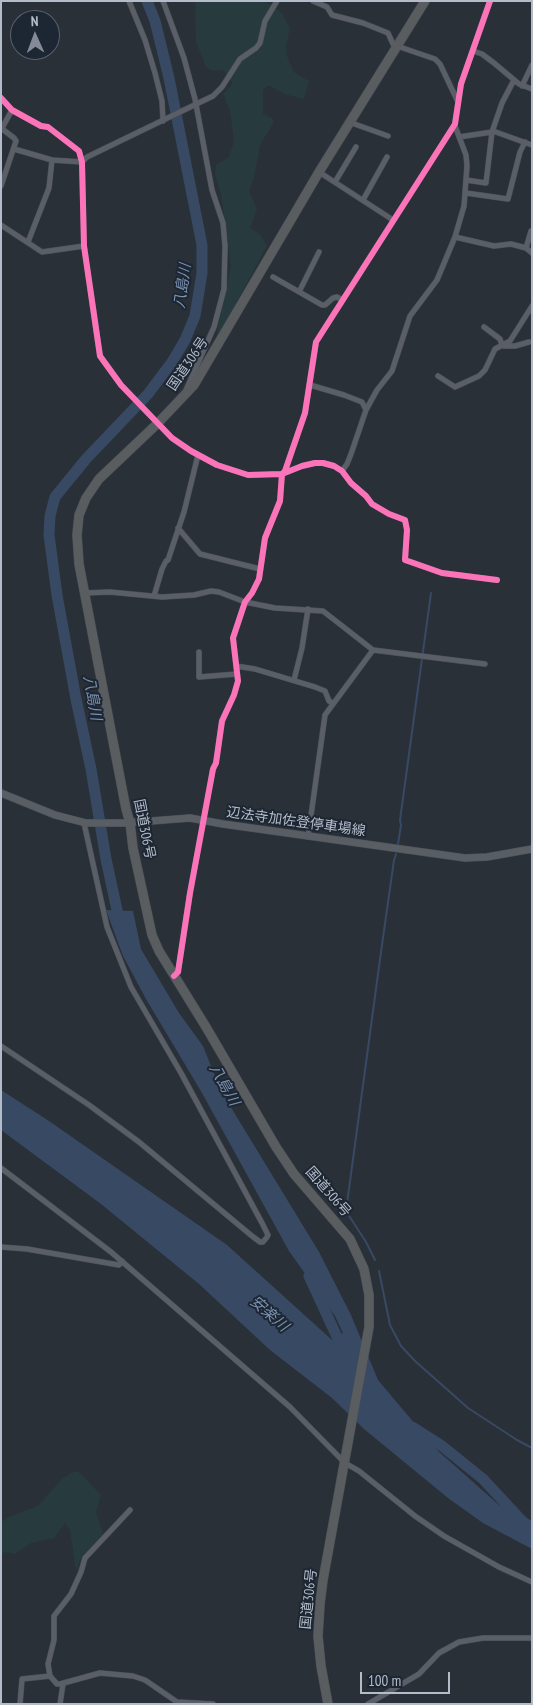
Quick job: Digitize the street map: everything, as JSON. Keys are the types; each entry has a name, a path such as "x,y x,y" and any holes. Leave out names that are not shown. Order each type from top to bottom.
{"highway":[{"name":"国道306号","path":"328,1704 320,1666 318,1636 320,1604 369,1327 369,1295 364,1269 350,1239 294,1174 276,1148 158,951 148,925 128,823 79,564 77,534 80,515 86,498 99,479 184,397 207,365 319,172 425,1"}],"main road":[{"name":"辺法寺加佐登停車場線","path":"1,793 55,815 85,823 128,823 183,818 465,858 487,857 532,849"}],"street":[{"path":"129,1 145,40 155,73 164,112 163,121"},
{"path":"163,1 184,58 212,190 223,223 226,268 223,296 214,327 189,381 184,397"},
{"path":"14,149 52,160 82,162 220,91 240,60 260,43 265,21 277,1"},
{"path":"314,1 327,7 332,15 362,23 388,33 393,44 430,56 438,61 458,102"},
{"path":"174,976 178,972 188,902 213,769 216,763 222,721 237,687 233,638 246,602 255,586 265,538 280,501 282,474 285,471 305,413 316,342 455,126 462,84 490,1"},
{"path":"473,51 489,59 522,86 532,89"},
{"path":"522,86 532,65"},
{"path":"466,180 486,183 492,132 502,103 514,80"},
{"path":"1,98 12,110 41,126 48,127 79,151 82,162 84,246 100,356 126,390 157,422 179,443 198,455 217,465 248,475 282,474 302,466 323,463 334,466 342,470 351,483 372,504 389,514 405,520 407,530 404,560 442,573 497,580"},
{"path":"1,186 16,139 2,128 12,110"},
{"path":"349,122 388,136"},
{"path":"342,470 348,464 366,410 377,390 392,371 410,316 437,280 455,237 466,193 467,160 455,126"},
{"path":"459,137 492,132 532,145"},
{"path":"466,193 508,198 520,152 525,142"},
{"path":"335,182 356,147"},
{"path":"363,200 387,157"},
{"path":"28,242 49,188 52,160"},
{"path":"319,172 393,220"},
{"path":"1,225 42,252 84,246"},
{"path":"526,248 531,232"},
{"path":"455,237 489,246 511,244 526,248 532,253"},
{"path":"299,292 319,252"},
{"path":"273,277 322,305 338,297 343,300"},
{"path":"438,376 455,387 475,378 485,370 495,349 510,342 532,306"},
{"path":"484,327 500,339 502,345"},
{"path":"502,345 510,347 528,342"},
{"path":"310,385 344,394 362,402 366,410"},
{"path":"154,596 162,569 168,560 188,496 198,455"},
{"path":"178,528 200,554 260,569"},
{"path":"85,593 110,592 162,597 215,592 246,602 275,608 323,611 373,650 485,664"},
{"path":"294,680 304,642 308,609"},
{"path":"308,837 325,715 373,650"},
{"path":"199,652 199,677 237,674"},
{"path":"236,666 255,668 325,691 329,701 333,703"},
{"path":"1,1046 89,1105 138,1142 260,1242 263,1242 267,1237 268,1235 262,1223 131,987 108,927 85,823"},
{"path":"1,1168 122,1261 290,1407 359,1471 415,1516 444,1536 532,1582"},
{"path":"1,1247 27,1249 119,1265 122,1261"},
{"path":"130,1510 85,1558 71,1594 54,1616 54,1640 48,1664 50,1676 56,1684 63,1684 100,1673 113,1676 133,1676 145,1680 177,1703 214,1704"},
{"path":"368,1704 419,1674 439,1653 458,1642 483,1638 532,1638"},
{"path":"20,1704 22,1679 50,1676"},
{"path":"60,1704 63,1684"}],"green space":[{"path":"195,1 265,1 282,13 290,28 286,47 287,56 294,72 309,81 304,99 284,94 272,87 267,86 263,90 263,114 272,118 274,122 260,145 254,178 249,191 257,209 250,228 260,234 267,246 217,338 231,267 221,194 215,175 216,165 229,157 234,141 230,111 223,94 233,83 223,70 213,71 206,67 196,42"},
{"path":"73,1472 78,1472 82,1475 101,1495 96,1512 103,1534 81,1558 76,1571 70,1530 65,1523 54,1538 31,1543 15,1554 6,1552 1,1554 1,1522 38,1506 62,1479"}],"water":[{"path":"106,910 133,911 141,949 179,1013 203,1046 221,1091 319,1252 351,1315 378,1380 437,1450 499,1505 532,1521 532,1549 483,1523 448,1498 364,1429 332,1398 270,1350 199,1284 101,1204 1,1130 1,1090 49,1121 227,1245 332,1340 343,1333 335,1316 289,1251 202,1093 146,999 123,956"}],"waterway":[{"name":"八島川","path":"120,924 106,859 91,769 57,595 49,535 50,516 55,497 86,459 148,394 172,362 185,340 195,316 202,273 202,245 169,78 155,21 147,1"},
{"path":"398,844 431,593"},
{"path":"375,1260 346,1211 396,854"},
{"path":"379,1271 390,1325 401,1346 415,1361 468,1408 532,1448"},
{"name":"八島川","path":"309,1276 343,1350"},
{"name":"安楽川","path":"412,1427 442,1446 483,1479 521,1520 532,1529"}],"cycle path":[{"path":"174,976 178,972 190,893 213,769 216,763 222,721 238,681 233,638 245,602 259,579 265,538 280,501 282,474 285,471 305,413 316,342 455,124 461,84 490,1"},
{"path":"1,98 12,110 41,126 48,127 79,151 82,162 84,246 100,356 121,385 172,438 217,465 248,475 282,474 315,463 334,466 342,471 372,504 389,514 405,520 407,530 405,560 442,573 497,580"}]}
